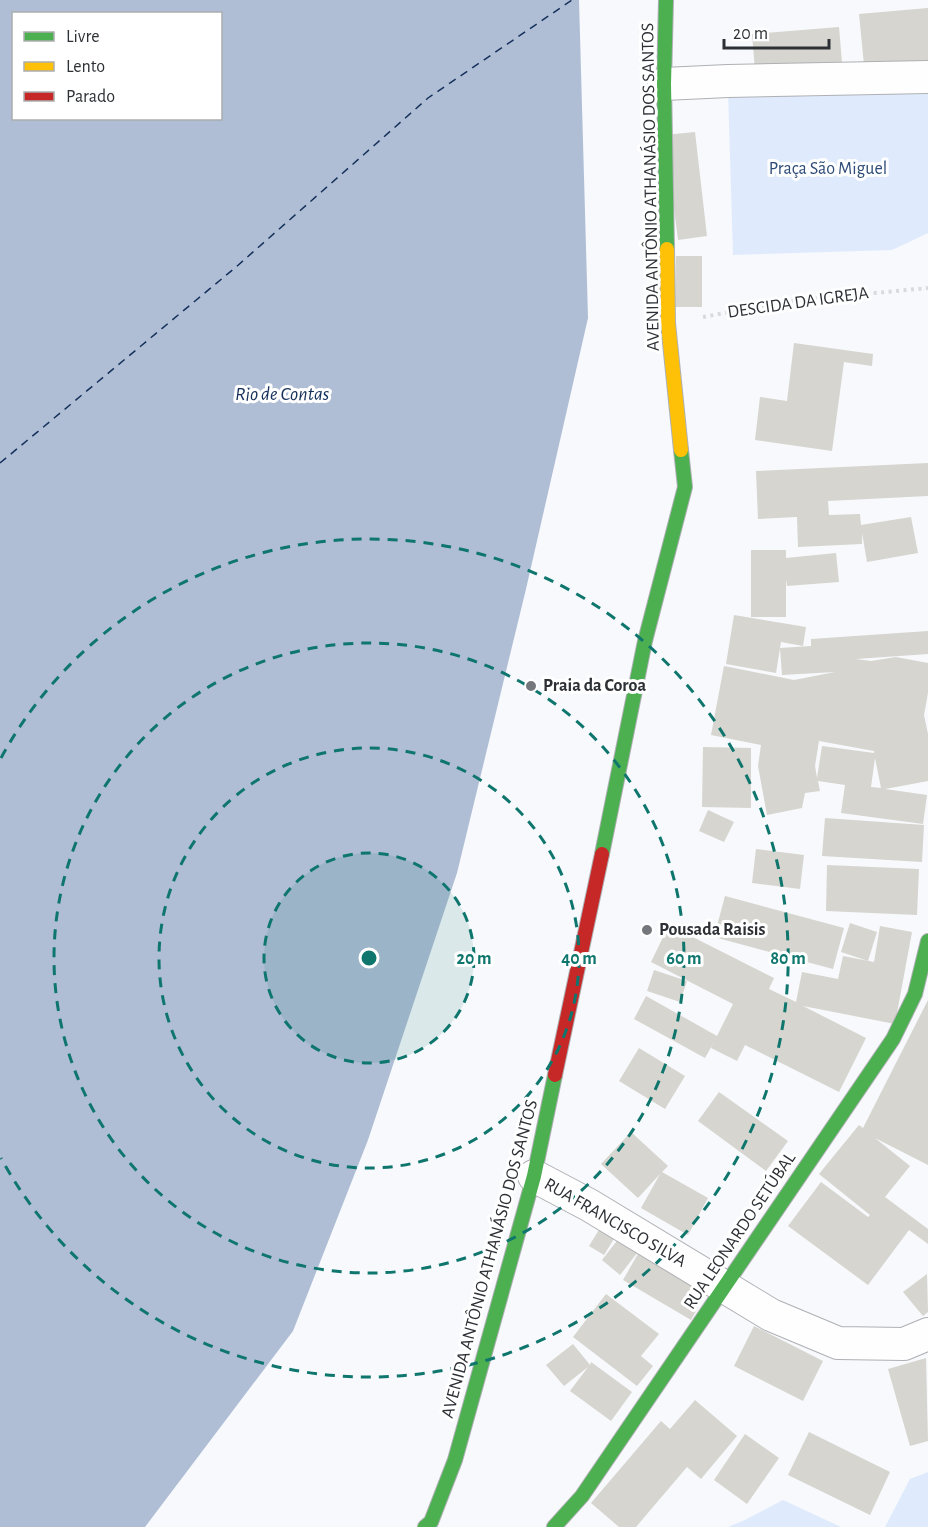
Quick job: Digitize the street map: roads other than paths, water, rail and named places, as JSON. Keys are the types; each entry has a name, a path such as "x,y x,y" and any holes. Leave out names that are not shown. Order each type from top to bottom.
{"street":[{"name":"AVENIDA ANTÔNIO ATHANÁSIO DOS SANTOS","path":"425,1527 431,1522 455,1460 534,1176 645,641 685,487 668,323 664,84 666,0"},
{"path":"664,84 928,77"},
{"name":"RUA LEONARDO SETÚBAL","path":"554,1527 582,1496 893,1039 915,994 928,941"},
{"name":"RUA FRANCISCO SILVA","path":"534,1176 589,1205 771,1315 838,1343 904,1344 928,1334"}],"water":[{"name":"Rio de Contas","path":"0,0 579,0 588,318 526,589 457,873 368,1140 293,1331 145,1527 0,1527"}],"place":[{"name":"Praia da Coroa","path":"531,686"},
{"name":"Pousada Raisis","path":"647,930"}],"park label":[{"name":"Praça São Miguel","path":"828,169"}]}
